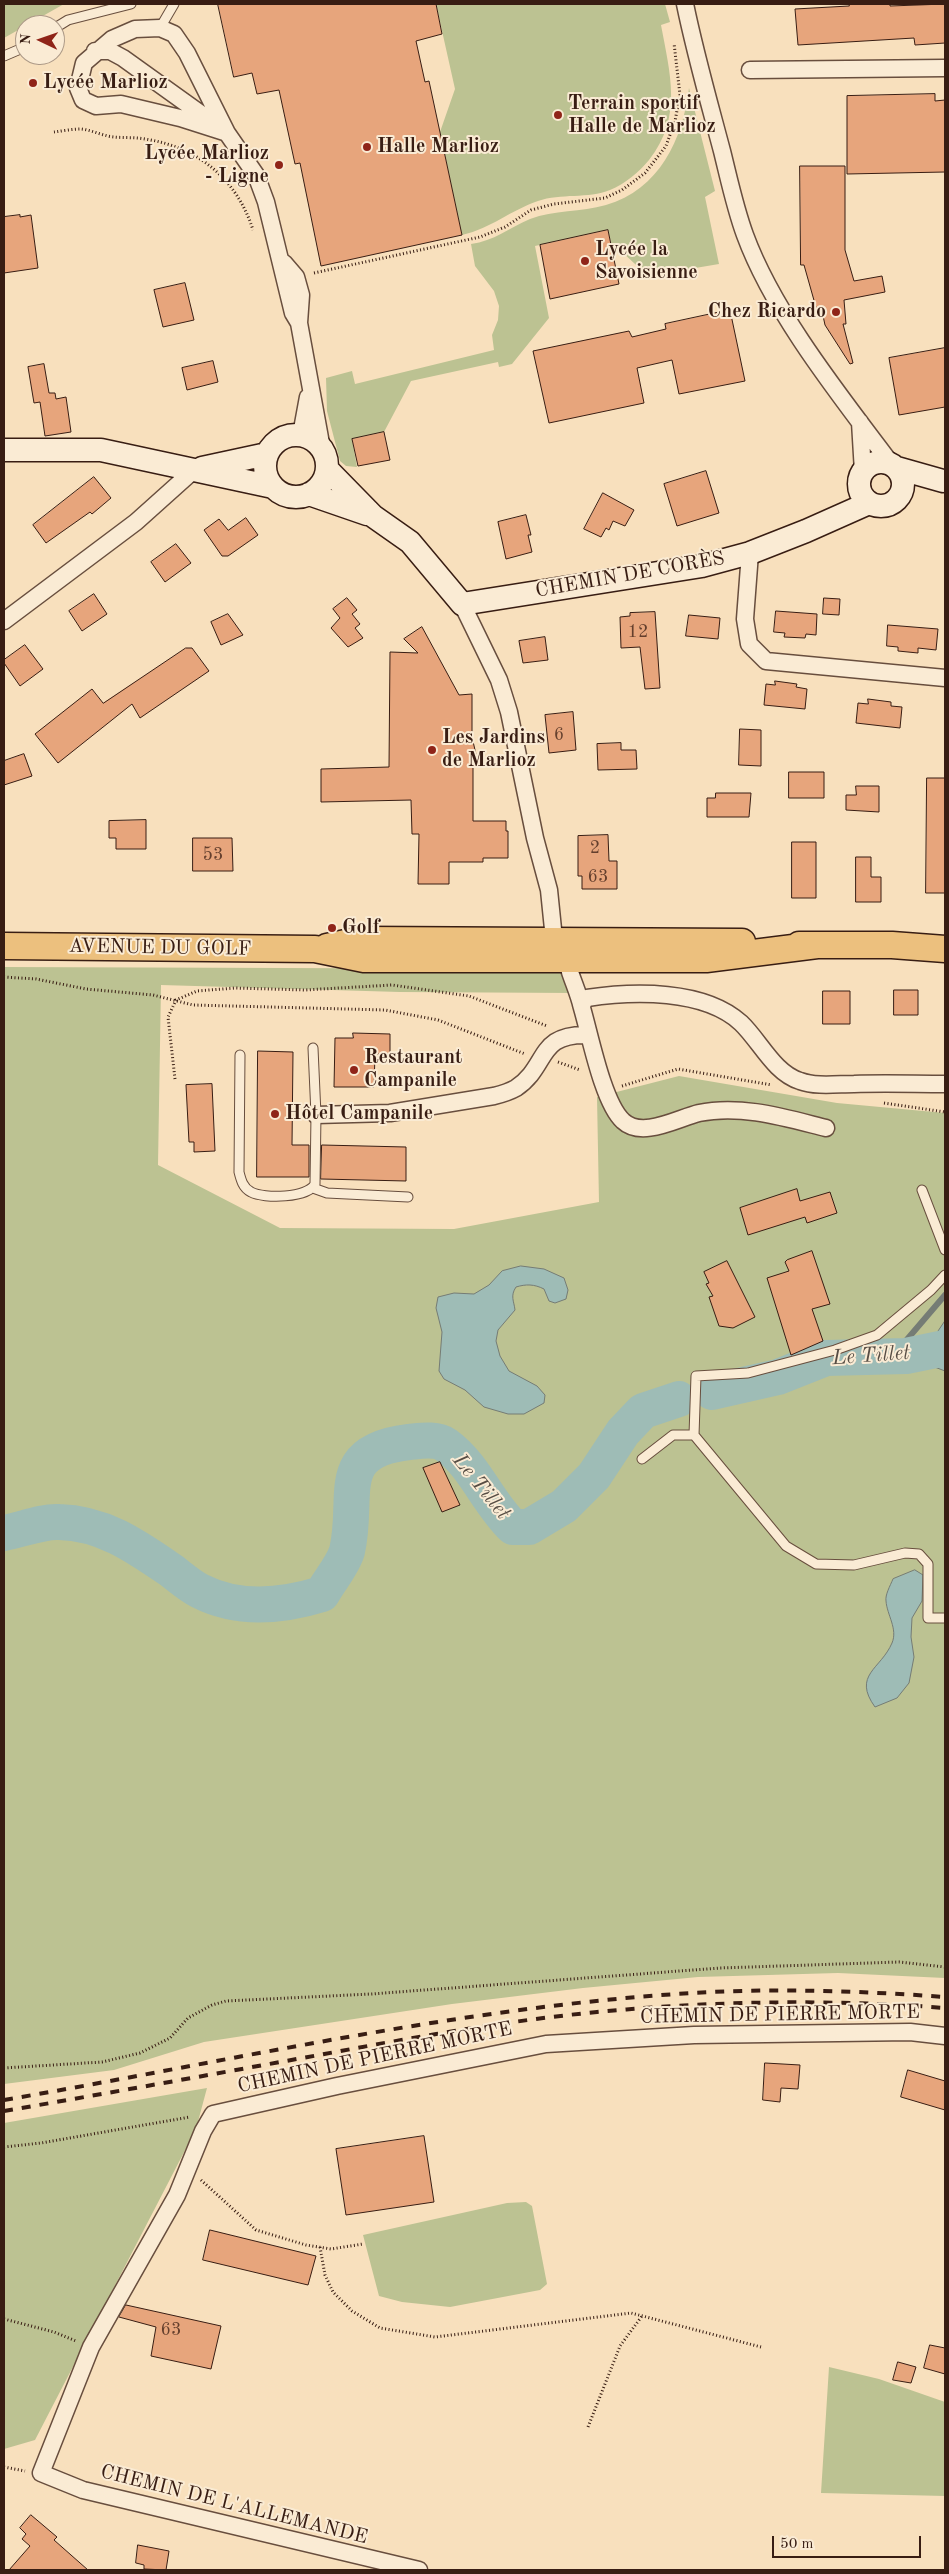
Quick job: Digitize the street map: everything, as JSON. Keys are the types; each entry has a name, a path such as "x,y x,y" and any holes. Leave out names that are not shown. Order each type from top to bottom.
{"main road":[{"path":"892,945 945,938"},
{"path":"560,949 597,940 703,940 816,945 892,945 945,949"},
{"path":"560,949 706,959 816,945"},
{"name":"AVENUE DU GOLF","path":"4,946 315,950 364,959 560,949"}],"street":[{"path":"684,4 693,45 745,235 762,273 790,320 860,422 903,480 901,494 896,500 883,506 864,486 860,422"},
{"path":"227,132 180,118 121,104 96,106 83,100 78,88 80,73 84,63 95,51 112,39 135,29 160,28 174,34 186,53 227,132 256,175 266,202 276,246 283,264 293,313 299,318 324,459 321,483 309,494"},
{"path":"95,51 110,51 123,58 227,132"},
{"path":"750,70 945,68"},
{"path":"301,435 309,380"},
{"path":"273,487 266,471 268,454 278,440 286,436 301,435 316,442 324,459 373,516 410,542 462,604 499,680 509,712 535,838 549,890 560,949 581,1005 602,1080 616,1113 622,1120 635,1128 652,1127 698,1114 727,1111 763,1114 826,1128"},
{"path":"4,450 101,450 273,487 290,496 309,494 373,516"},
{"path":"4,621 136,522 194,470 268,454"},
{"path":"864,486 879,462 944,481"},
{"path":"164,497 172,465"},
{"path":"901,494 944,481"},
{"name":"CHEMIN DE CORÈS","path":"462,604 702,566 750,553 823,522 864,486"},
{"path":"750,553 745,619 749,644 766,661 945,678"},
{"path":"581,1005 587,998 604,995 650,995 693,999 715,1006 741,1023 775,1062 800,1081 829,1084 945,1084"},
{"path":"316,1115 382,1114 494,1096 516,1087 556,1040 572,1035 589,1035"},
{"name":"CHEMIN DE PIERRE MORTE","path":"213,2114 337,2086 546,2044 694,2035 910,2032 945,2036"},
{"path":"91,2347 177,2196 213,2114"},
{"name":"CHEMIN DE L'ALLEMANDE","path":"91,2347 40,2473 83,2490 419,2570"}],"lane":[{"path":"65,22 131,4"},
{"path":"160,28 174,4"},
{"path":"313,1048 316,1115 316,1174 313,1188"},
{"path":"240,1055 239,1158 242,1183 251,1192 269,1195 301,1194 313,1188 327,1193 408,1197"},
{"path":"922,1190 945,1250"},
{"path":"945,1275 931,1290 877,1335 835,1350 748,1373 696,1376 694,1435 786,1546 816,1564 854,1565 905,1553 919,1554 928,1564 928,1618 945,1618"},
{"path":"642,1459 673,1435 694,1435"}],"path":[{"path":"313,273 480,237 505,227 531,210 554,204 605,198 622,190 652,166 672,133 680,95 674,35"},
{"path":"54,132 80,129 113,137 145,139 181,149 209,164 236,193 248,215 254,234"},
{"path":"4,977 36,979 86,989 153,995 193,1005 385,1010 438,1020 508,1048 559,1062 613,1086 620,1087 678,1069 781,1087"},
{"path":"175,1080 168,1017 175,1002 184,995 206,990 234,988 305,990 392,985 469,996 572,1035"},
{"path":"880,1103 945,1112"},
{"path":"4,2068 102,2062 140,2053 170,2038 188,2018 212,2005 226,2001 371,1994 720,1968 899,1962 945,1967"},
{"path":"4,2147 41,2143 213,2114"},
{"path":"188,2170 256,2230 331,2249 363,2244"},
{"path":"320,2247 325,2275 333,2292 352,2311 380,2328 435,2337 631,2314 761,2347"},
{"path":"588,2426 620,2346 642,2316"},
{"path":"4,2320 54,2332 91,2347"}],"green space":[{"path":"4,4 64,4 45,15 15,15 15,32 4,38"},
{"name":"Terrain sportif Halle de Marlioz","path":"436,4 665,4 670,22 661,25 668,61 671,95 670,111 660,144 641,169 610,190 602,193 556,197 538,201 492,224 462,235 440,132 455,89"},
{"path":"689,88 715,191 705,197 719,264 648,276 621,251 613,252 608,230 535,246 549,318 512,364 499,367 498,362 411,381 384,432 352,439 357,467 346,466 340,461 327,411 326,378 352,371 355,384 494,350 492,335 498,320 499,306 494,291 475,266 471,244 494,237 539,216 606,205 625,198 640,188 654,175 674,143 681,126"},
{"path":"4,967 562,969 574,993 400,992 161,985 158,1165 280,1228 454,1229 599,1202 597,1097 679,1076 837,1103 945,1113 945,1978 838,1973 698,1977 583,1988 452,2004 204,2042 114,2070 4,2084"},
{"path":"207,2088 196,2129 35,2440 4,2449 4,2123"},
{"path":"526,2202 532,2206 547,2284 540,2290 450,2307 402,2302 379,2296 363,2235 507,2203"},
{"path":"829,2367 879,2379 945,2402 945,2496 821,2493"}],"water":[{"path":"521,1266 544,1269 564,1278 568,1290 566,1299 555,1303 549,1301 544,1289 537,1286 523,1285 516,1287 514,1290 515,1310 498,1330 496,1341 500,1356 509,1371 537,1386 545,1395 544,1403 524,1414 508,1414 484,1407 465,1390 444,1379 439,1371 442,1332 436,1308 438,1297 454,1293 474,1294 489,1285 502,1271"},
{"path":"945,1321 945,1371 906,1356 927,1347"},
{"path":"915,1570 923,1575 922,1601 912,1618 911,1637 914,1657 909,1683 897,1698 875,1707 866,1687 867,1680 887,1652 894,1638 886,1601 887,1593 893,1579"}],"building":[{"name":"Halle Marlioz","path":"218,4 436,4 442,34 416,41 425,82 429,81 462,235 321,266 300,163 295,164 279,90 257,94 252,73 234,77"},
{"path":"849,4 890,4 890,6 945,4 945,43 915,45 914,38 798,45 795,9 849,6"},
{"path":"935,94 935,101 945,100 945,172 847,174 847,96"},
{"path":"800,166 845,166 845,250 854,281 882,276 885,292 844,300 846,324 843,324 853,363 850,364 825,325 822,311 817,311 804,265 801,265"},
{"path":"20,215 20,217 31,215 38,268 4,273 4,217"},
{"path":"608,230 619,284 550,299 540,245"},
{"path":"185,283 194,320 163,327 154,290"},
{"path":"730,310 745,381 679,394 672,360 637,368 644,403 549,423 533,351 629,331 632,337 666,329 665,324"},
{"path":"945,348 945,407 899,415 889,358"},
{"path":"213,361 218,382 187,390 182,368"},
{"path":"44,364 49,393 55,393 56,399 66,397 71,432 45,436 40,402 34,403 28,367"},
{"path":"384,432 390,460 358,466 352,439"},
{"path":"706,471 719,513 677,526 664,484"},
{"path":"94,477 111,498 92,514 90,512 46,543 33,525"},
{"path":"603,493 634,510 625,526 613,521 609,530 606,528 601,537 584,529"},
{"path":"526,515 531,535 528,535 532,552 506,559 498,522"},
{"path":"246,518 258,535 228,556 222,556 204,530 219,519 228,530"},
{"path":"176,544 191,563 165,582 151,562"},
{"path":"94,594 107,614 82,631 69,611"},
{"path":"347,598 357,610 352,614 360,624 355,628 363,638 348,647 331,628 340,618 333,609"},
{"path":"824,598 840,599 839,615 823,614"},
{"path":"776,611 817,614 816,635 806,634 805,638 784,637 785,633 774,632"},
{"path":"655,612 660,688 645,689 640,647 621,648 620,617 630,616 630,613"},
{"path":"228,614 243,635 221,645 211,622"},
{"path":"689,615 720,618 718,639 686,636"},
{"path":"888,625 938,629 936,650 918,648 918,653 898,651 898,647 887,646"},
{"name":"Les Jardins de Marlioz","path":"422,627 459,695 472,694 472,737 478,763 473,764 473,821 506,821 506,831 508,831 508,858 483,858 483,862 449,862 449,884 418,884 419,834 412,834 411,800 321,802 321,769 389,767 390,652 418,653 404,639"},
{"path":"545,637 548,660 523,663 519,641"},
{"path":"25,645 43,669 20,686 4,663 4,660"},
{"path":"186,648 192,648 209,671 140,718 132,704 58,763 35,734 92,689 103,703"},
{"path":"775,681 797,684 796,687 807,689 805,709 764,705 766,684 775,685"},
{"path":"868,699 891,702 891,706 902,707 900,728 856,723 858,703 868,704"},
{"path":"573,712 576,750 549,753 545,715"},
{"path":"740,729 761,730 761,766 739,765"},
{"path":"621,743 621,750 636,750 637,769 598,770 597,744"},
{"path":"24,754 32,776 4,785 4,761"},
{"path":"789,772 824,772 824,798 789,798"},
{"path":"927,778 945,778 945,893 926,893"},
{"path":"856,786 879,786 879,812 846,810 846,795 856,795"},
{"path":"716,793 751,793 749,817 707,817 707,798 715,798"},
{"path":"146,820 146,849 116,849 116,838 109,838 109,821"},
{"path":"608,835 609,861 617,861 617,889 582,889 582,876 578,876 578,836"},
{"path":"193,838 232,838 233,871 193,871"},
{"path":"792,842 816,842 816,898 792,898"},
{"path":"856,857 871,857 871,877 881,877 881,902 856,902"},
{"path":"894,990 918,990 918,1015 894,1015"},
{"path":"823,991 850,991 850,1024 823,1024"},
{"name":"Restaurant Campanile","path":"353,1033 390,1034 390,1054 375,1054 374,1087 334,1087 335,1038 353,1038"},
{"name":"Hôtel Campanile","path":"258,1051 293,1052 292,1145 309,1145 309,1177 257,1177"},
{"path":"212,1084 215,1151 194,1152 194,1142 189,1142 186,1085"},
{"path":"322,1145 406,1147 406,1181 321,1179"},
{"path":"797,1189 800,1201 830,1192 837,1213 807,1223 805,1217 748,1235 740,1208"},
{"path":"812,1251 830,1304 812,1309 823,1341 791,1355 767,1278 789,1271 785,1262 787,1260"},
{"path":"727,1261 755,1317 733,1328 719,1326 709,1297 713,1296 706,1284 709,1283 704,1272"},
{"path":"440,1462 460,1505 442,1512 423,1468"},
{"path":"765,2063 800,2065 798,2089 781,2088 780,2102 763,2100"},
{"path":"908,2070 945,2081 945,2110 901,2097"},
{"path":"424,2136 434,2202 346,2215 336,2149"},
{"path":"210,2230 316,2256 308,2285 203,2260"},
{"path":"126,2305 221,2326 211,2369 151,2356 156,2327 119,2317"},
{"path":"930,2345 945,2348 945,2374 924,2368"},
{"path":"898,2362 916,2367 911,2383 893,2380"},
{"path":"31,2515 57,2537 54,2540 88,2570 9,2570 30,2546 22,2539 26,2534 20,2528"},
{"path":"138,2545 169,2551 166,2570 144,2569 144,2565 136,2563"}],"waterway":[{"path":"892,1357 945,1295"},
{"name":"Le Tillet","path":"712,1392 778,1377 826,1358 906,1356 945,1348"},
{"name":"Le Tillet","path":"4,1533 52,1522 75,1523 91,1527 133,1545 200,1591 230,1602 277,1604 322,1594 342,1562 347,1551 350,1531 354,1479 359,1466 368,1455 384,1447 409,1442 438,1441 446,1445 465,1463 496,1507 513,1527 529,1527 564,1506 594,1476 623,1432 643,1411 679,1399"}],"railway":[{"path":"4,2100 347,2037 519,2010 605,2000 692,1993 787,1990 945,1997"},
{"path":"4,2111 423,2036 597,2012 684,2005 771,2002 858,2003 945,2008"}],"place":[{"name":"Lycée Marlioz","path":"33,83"},
{"name":"Terrain sportif Halle de Marlioz","path":"558,115"},
{"name":"Halle Marlioz","path":"367,147"},
{"name":"Lycée Marlioz - Ligne","path":"279,165"},
{"name":"Lycée la Savoisienne","path":"585,261"},
{"name":"Chez Ricardo","path":"836,312"},
{"name":"Les Jardins de Marlioz","path":"432,750"},
{"name":"Golf","path":"332,928"},
{"name":"Restaurant Campanile","path":"354,1070"},
{"name":"Hôtel Campanile","path":"275,1114"}]}
